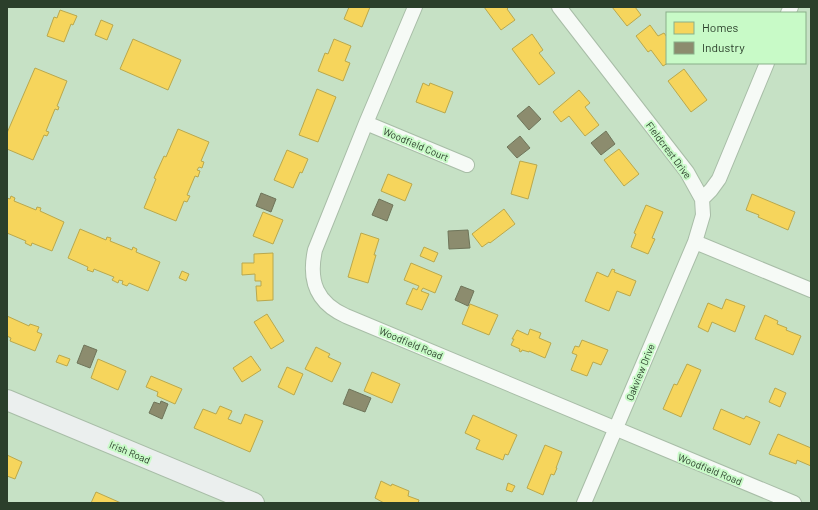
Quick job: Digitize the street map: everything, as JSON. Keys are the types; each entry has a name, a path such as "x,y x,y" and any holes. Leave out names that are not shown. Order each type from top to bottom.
{"street":[{"name":"Woodfield Road","path":"415,7 315,250 312,263 315,286 326,305 346,316 794,503"},
{"name":"Fieldcrest Drive","path":"559,7 687,172 702,199 703,215 695,242"},
{"path":"702,199 719,179 767,64"},
{"name":"Woodfield Court","path":"366,123 467,165"},
{"path":"695,242 811,290"},
{"name":"Oakview Drive","path":"584,503 695,242"},
{"name":"Irish Road","path":"7,400 254,503"}],"building: Homes":[{"path":"349,7 370,7 362,27 344,19"},
{"path":"484,7 509,7 507,9 515,20 501,30"},
{"path":"612,7 635,7 641,15 627,26"},
{"path":"60,10 77,16 73,25 71,24 64,42 47,36 54,17 57,18"},
{"path":"101,20 113,25 107,40 95,35"},
{"path":"650,25 658,36 664,33 666,36 666,64 663,66 651,50 648,52 636,36"},
{"path":"532,34 543,50 539,53 555,73 539,85 512,49"},
{"path":"133,39 181,60 168,90 120,69"},
{"path":"334,39 351,46 345,61 350,63 343,81 318,71 325,53 328,54"},
{"path":"35,68 67,81 57,106 59,107 58,110 55,109 46,131 49,132 47,136 44,135 33,160 7,149 7,133"},
{"path":"684,69 707,100 691,112 668,81"},
{"path":"423,83 429,86 430,83 453,92 445,113 416,102"},
{"path":"317,89 336,97 318,142 299,135"},
{"path":"579,90 590,103 585,107 599,125 585,136 569,116 561,122 553,112"},
{"path":"178,129 209,142 201,161 204,162 202,168 199,167 197,170 200,171 198,177 195,176 187,195 190,196 187,202 184,201 176,221 144,208 156,179 154,178 164,156 166,157"},
{"path":"619,149 639,174 624,186 604,160"},
{"path":"287,150 308,159 293,188 274,180"},
{"path":"520,161 537,165 528,199 511,194"},
{"path":"388,174 412,184 405,201 381,191"},
{"path":"752,194 795,212 788,230 746,210"},
{"path":"11,196 15,198 14,201 36,210 37,207 41,208 40,211 64,222 52,251 32,243 31,246 25,243 26,241 7,233 7,198 10,199"},
{"path":"646,205 663,212 652,238 655,239 648,254 631,247 636,234 634,233"},
{"path":"504,209 515,224 490,243 489,242 482,247 472,234"},
{"path":"263,212 283,220 273,244 253,236"},
{"path":"80,229 106,240 107,237 111,238 110,241 132,250 133,247 137,249 136,252 160,262 148,291 129,283 127,286 122,284 123,281 119,280 118,283 112,280 114,277 94,269 93,272 87,270 88,267 68,258"},
{"path":"361,233 379,239 368,283 348,277"},
{"path":"424,247 438,253 434,262 420,256"},
{"path":"273,253 273,300 257,301 256,286 261,286 261,281 255,281 255,274 242,275 242,263 254,263 254,254"},
{"path":"411,263 442,276 435,293 423,288 421,291 429,294 422,310 406,304 413,288 417,290 419,286 404,280"},
{"path":"612,269 615,270 614,272 636,281 630,296 617,291 609,311 585,301 597,272 608,277"},
{"path":"182,271 189,274 186,281 179,278"},
{"path":"726,299 745,306 735,332 712,322 708,332 698,327 708,303 722,309"},
{"path":"470,304 498,315 489,335 462,324"},
{"path":"267,314 284,341 271,349 254,322"},
{"path":"765,315 778,321 777,324 787,328 786,330 801,336 793,355 755,339"},
{"path":"7,316 29,326 30,324 39,327 37,332 42,334 35,351 10,341 11,338 7,336"},
{"path":"530,329 541,333 539,338 551,343 545,358 529,351 522,350 521,352 519,351 520,349 511,345 514,339 512,339 517,330 528,335"},
{"path":"582,340 608,350 601,365 593,362 587,376 571,370 577,355 572,353 575,346 579,347"},
{"path":"316,347 330,354 328,357 341,363 332,382 305,369"},
{"path":"59,355 70,359 67,366 56,362"},
{"path":"251,356 261,370 242,382 233,368"},
{"path":"98,359 126,371 118,390 91,378"},
{"path":"687,364 701,370 681,417 663,409 674,384 677,385"},
{"path":"287,367 303,374 294,395 278,387"},
{"path":"372,372 400,384 392,403 364,391"},
{"path":"151,376 182,389 175,404 157,396 158,392 146,387"},
{"path":"775,388 786,393 780,407 769,402"},
{"path":"220,406 232,411 228,419 241,424 245,414 263,421 250,452 194,428 203,409 216,414"},
{"path":"721,409 744,419 746,416 760,422 750,445 713,429"},
{"path":"473,415 517,435 508,455 505,454 503,460 476,449 480,440 465,433"},
{"path":"778,434 811,448 811,466 797,460 796,464 769,454"},
{"path":"545,445 562,452 554,475 551,474 543,495 527,488"},
{"path":"7,455 22,462 15,479 7,476"},
{"path":"381,481 391,486 392,484 409,491 408,496 419,500 418,503 384,503 375,498"},
{"path":"508,483 515,486 512,492 506,490"},
{"path":"96,492 121,503 91,503"}],"building: Industry":[{"path":"529,106 541,119 529,130 517,116"},
{"path":"606,131 615,144 601,155 591,143"},
{"path":"520,136 530,148 517,158 507,147"},
{"path":"261,193 276,199 271,212 256,206"},
{"path":"379,199 393,205 387,221 372,215"},
{"path":"468,230 470,248 449,249 448,231"},
{"path":"461,286 474,291 468,306 455,300"},
{"path":"84,345 97,350 90,368 77,363"},
{"path":"349,389 371,398 365,412 343,404"},
{"path":"161,401 168,404 162,419 149,413 154,402 160,404"}]}
